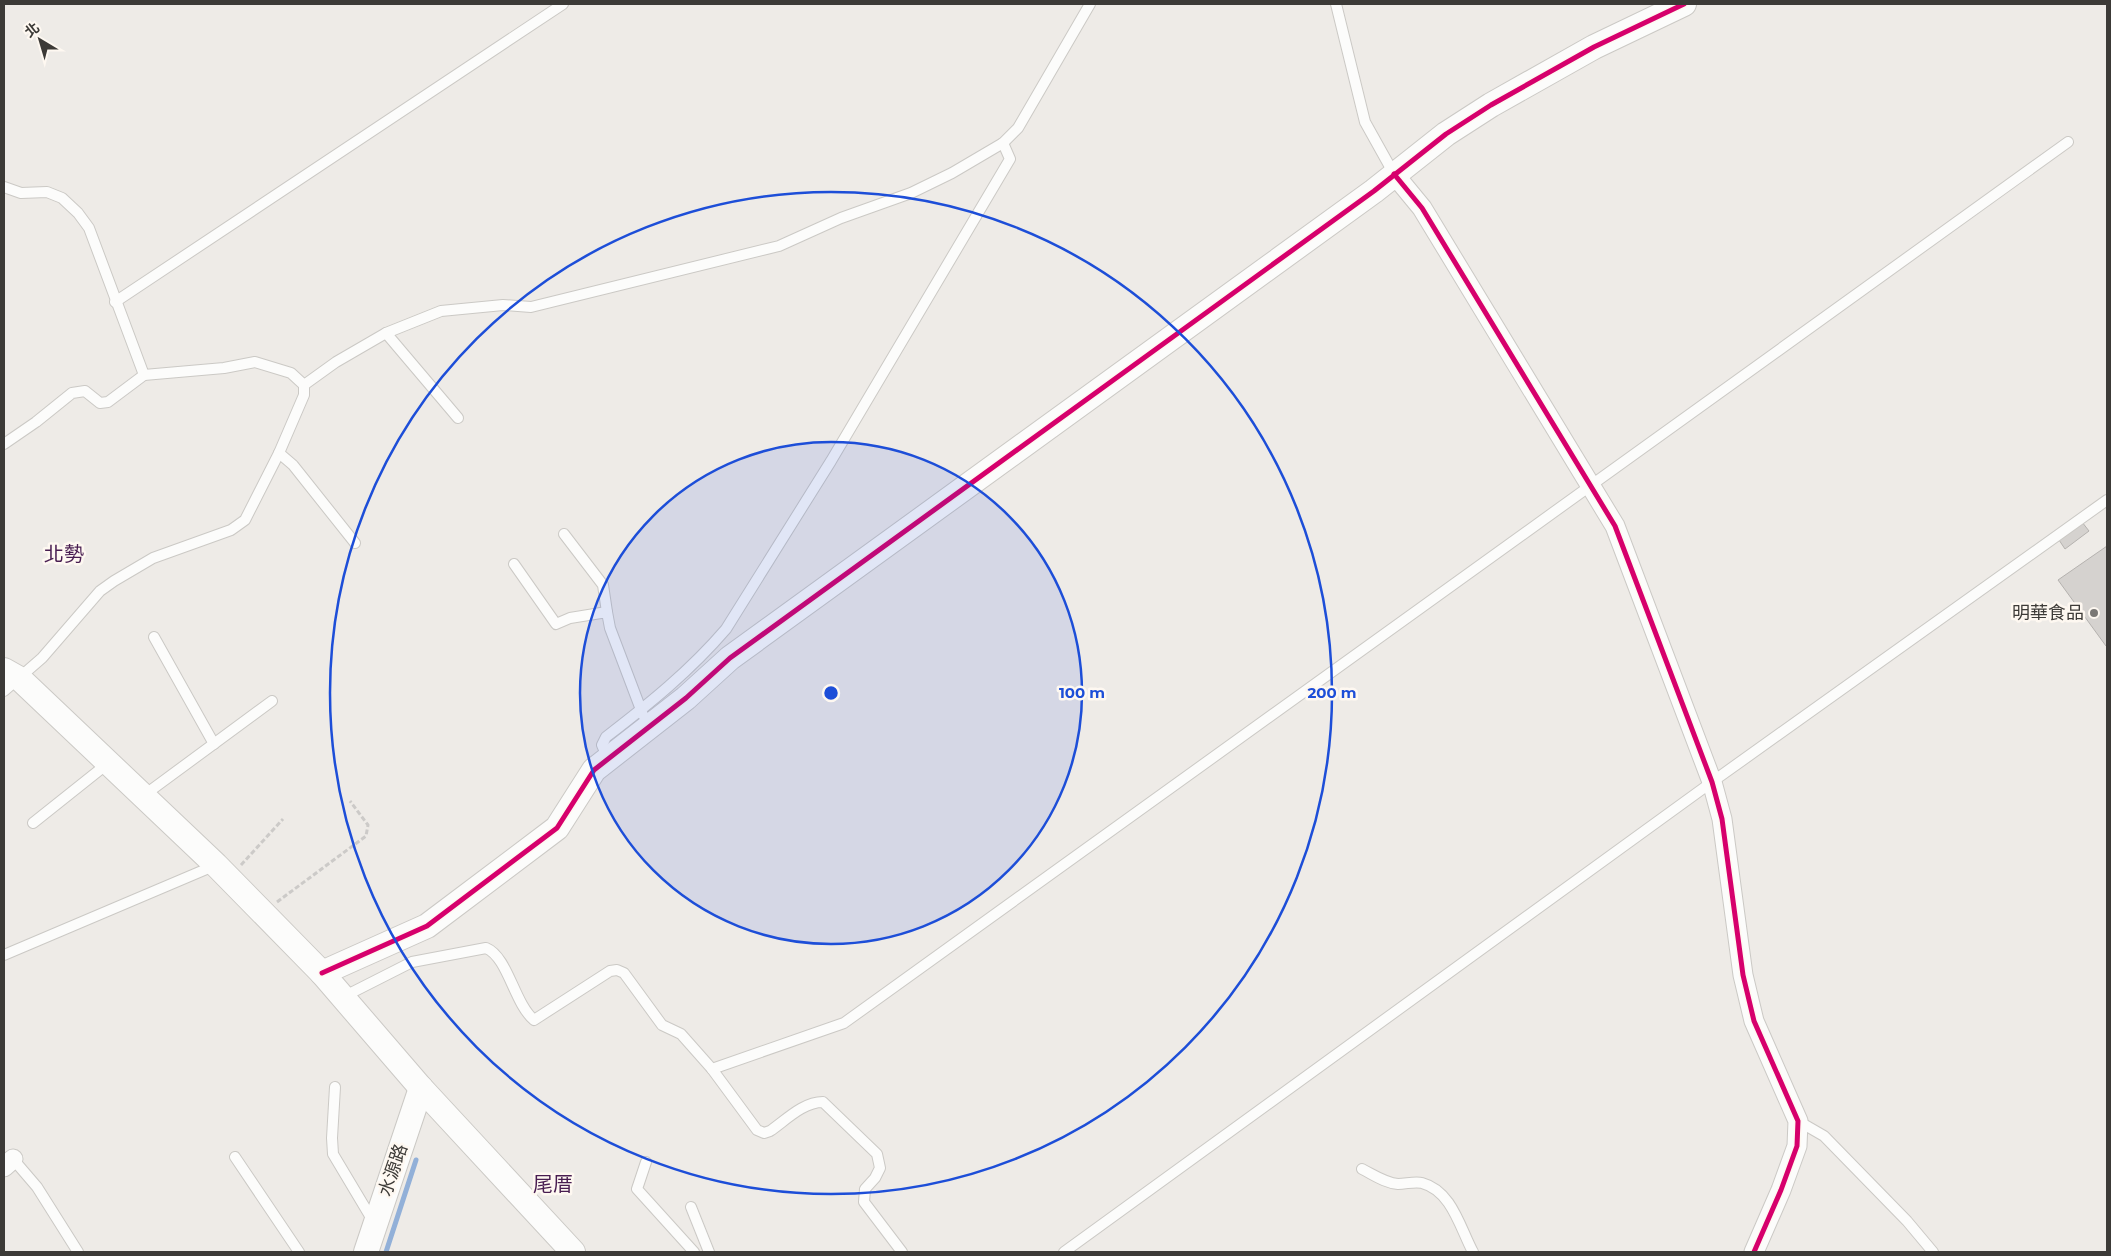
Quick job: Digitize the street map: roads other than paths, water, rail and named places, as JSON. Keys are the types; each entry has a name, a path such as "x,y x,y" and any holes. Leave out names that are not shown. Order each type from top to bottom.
{"street":[{"path":"322,973 426,926 557,828 588,777 608,760 646,718 1394,174 1446,134 1491,105 1594,47 1684,4"},
{"path":"1394,174 1422,208 1616,526 1712,782 1722,819 1743,975 1754,1021 1798,1121 1797,1146 1781,1190 1754,1252"},
{"path":"9,680 107,764 263,913 322,973 421,1088 573,1252"},
{"name":"水源路","path":"366,1252 421,1088"}],"lane":[{"path":"115,302 563,4"},
{"path":"304,385 336,362 386,332 441,311 503,304 540,305 779,246 842,218 911,193 952,173 1003,143 1018,128 1090,4"},
{"path":"1336,4 1365,122 1394,174"},
{"path":"712,1069 844,1024 2068,142"},
{"path":"646,718 659,697 707,651 726,629 831,461 1010,159 1003,143"},
{"path":"4,187 21,193 47,192 62,198 90,228 115,302 144,375"},
{"path":"386,332 458,418"},
{"path":"4,444 72,393 85,391 100,403 108,402 144,375 224,368 255,362 291,373 304,385 304,395 279,453 245,520 231,530 153,558 114,580 100,591 42,658 9,680"},
{"path":"279,453 293,465 355,543"},
{"path":"1064,1252 1712,782 2107,500"},
{"path":"564,534 603,585 610,628 646,718"},
{"path":"514,564 556,624 570,618 607,612"},
{"path":"154,637 214,744"},
{"path":"142,797 272,700"},
{"path":"33,823 107,764"},
{"path":"4,955 222,872"},
{"path":"343,997 412,962 486,948 496,954 525,1011 534,1020 610,972 616,970 624,973 662,1025 681,1034 712,1069 752,1126 764,1133 770,1131 806,1106 814,1102 823,1102 877,1154 880,1168 875,1178 865,1189 864,1202 902,1252"},
{"path":"336,1087 332,1138 333,1154 375,1224"},
{"path":"1798,1121 1824,1136 1908,1220 1933,1252"},
{"path":"235,1158 300,1252"},
{"path":"646,1162 637,1189 694,1252"},
{"path":"9,1163 37,1187 78,1252"},
{"path":"1362,1169 1381,1179 1398,1184 1421,1183 1442,1195 1450,1203 1473,1252"},
{"path":"692,1207 709,1252"}],"waterway":[{"path":"386,1252 416,1160"}],"place":[{"name":"明華食品","path":"2094,613"}],"district":[{"name":"北勢","path":"64,554"},
{"name":"尾厝","path":"553,1184"}]}
